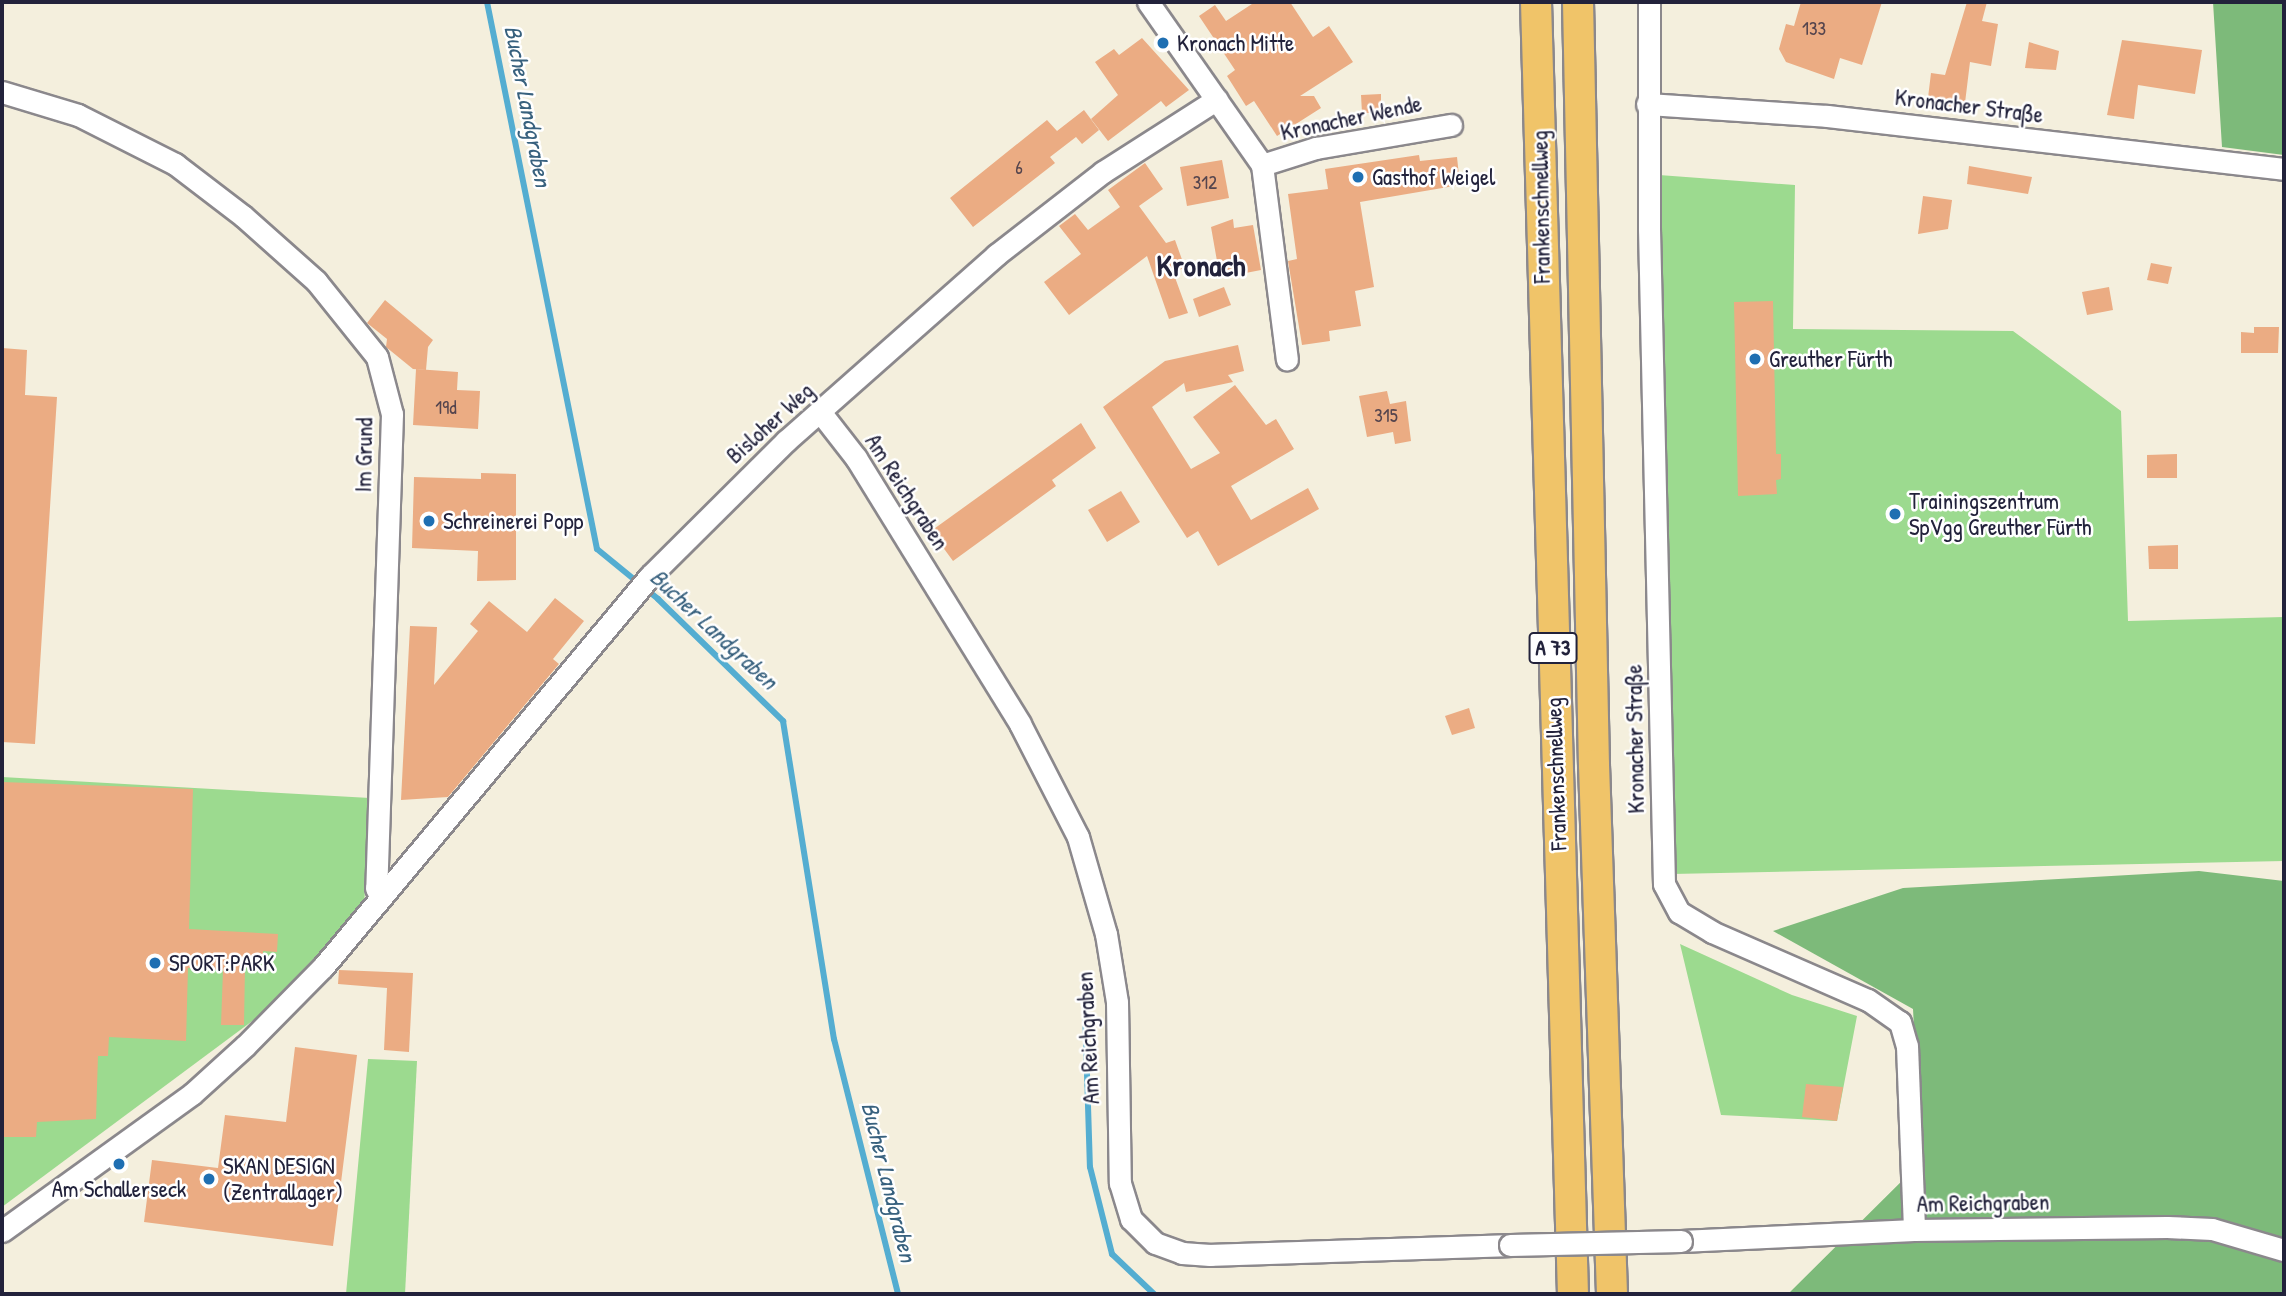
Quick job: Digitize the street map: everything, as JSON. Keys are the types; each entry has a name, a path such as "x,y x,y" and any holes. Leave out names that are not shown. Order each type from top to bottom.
{"highway":[{"name":"Frankenschnellweg","path":"1536,2 1573,1294"},
{"name":"Frankenschnellweg","path":"1578,2 1594,765 1612,1294"}],"street":[{"path":"1148,2 1262,165 1287,359"},
{"name":"Kronacher Straße","path":"1649,2 1647,104 1664,884 1679,912 1701,925 1868,1000 1900,1021 1907,1045 1914,1230"},
{"name":"Im Grund","path":"2,92 78,115 175,164 243,216 316,281 377,357 392,414 376,888 381,898"},
{"name":"Bisloher Weg","path":"381,898 650,576 768,458 1007,246 1103,172 1217,99"},
{"name":"Kronacher Straße","path":"1647,104 1827,116 2284,170"},
{"name":"Kronacher Wende","path":"1262,165 1316,148 1451,125"},
{"name":"Am Reichgraben","path":"821,413 856,458 1020,724 1078,837 1106,934 1117,1002 1120,1183 1131,1219 1155,1243 1182,1252 1210,1255 1681,1241 1914,1230 2212,1229 2284,1250"},
{"path":"2,1231 192,1094 323,967 381,898"}],"green space":[{"path":"2213,2 2284,2 2284,155 2222,147"},
{"name":"Trainingszentrum SpVgg Greuther Fürth","path":"1659,175 1795,185 1793,329 2013,331 2121,411 2128,621 2284,617 2284,861 1672,874"},
{"name":"SPORT:PARK","path":"2,777 370,798 364,907 255,1019 2,1207"},
{"path":"2199,871 2284,881 2284,1294 1788,1294 1921,1162 1913,1009 1773,931 1903,888"},
{"path":"1680,944 1792,995 1857,1016 1837,1121 1721,1115"},
{"path":"368,1059 417,1061 405,1294 346,1294"}],"building":[{"path":"1255,2 1290,2 1313,37 1329,26 1353,62 1300,96 1314,96 1321,108 1277,136 1254,101 1246,106 1227,76 1235,70 1199,16 1215,5 1226,21"},
{"path":"1801,2 1882,2 1862,65 1840,58 1834,79 1786,62 1779,49 1786,24 1794,26"},
{"path":"1967,2 1987,2 1982,21 1998,24 1991,66 1970,62 1964,111 1927,106 1931,73 1945,75"},
{"path":"1142,38 1189,90 1166,107 1161,101 1108,141 1091,119 1118,95 1095,62 1114,49 1119,55"},
{"path":"2122,40 2202,50 2195,94 2138,85 2134,119 2107,115"},
{"path":"2029,42 2059,51 2056,70 2025,68"},
{"path":"1381,94 1381,113 1362,113 1361,95"},
{"path":"1084,110 1099,130 1082,144 1076,137 1050,157 1055,163 973,227 950,198 1047,120 1057,131"},
{"path":"1419,155 1420,161 1457,157 1460,185 1360,202 1374,287 1355,291 1361,326 1329,331 1330,341 1302,345 1288,261 1297,259 1288,194 1328,189 1325,169"},
{"path":"1222,160 1229,198 1187,206 1180,167"},
{"path":"1145,163 1163,189 1139,206 1166,243 1175,240 1185,268 1173,272 1188,313 1169,319 1147,256 1069,315 1044,282 1081,254 1059,226 1075,214 1088,230 1120,207 1108,190"},
{"path":"1969,166 2032,177 2028,194 1967,184"},
{"path":"1923,196 1952,200 1948,229 1918,234"},
{"path":"1233,219 1234,228 1253,225 1261,270 1220,278 1211,227"},
{"path":"2151,263 2172,267 2168,284 2147,280"},
{"path":"1224,287 1231,305 1199,317 1193,299"},
{"path":"2109,287 2113,310 2087,315 2082,292"},
{"path":"385,300 433,340 428,347 426,370 413,369 386,347 387,339 367,323"},
{"path":"1773,301 1776,454 1781,454 1781,479 1776,480 1777,494 1738,496 1734,302"},
{"path":"2254,327 2279,327 2278,353 2241,353 2241,332 2254,333"},
{"path":"1238,345 1244,371 1228,375 1233,382 1186,392 1184,383 1152,407 1191,469 1220,453 1193,417 1235,385 1266,425 1276,419 1294,449 1231,486 1251,520 1308,488 1319,509 1218,566 1198,531 1187,538 1103,407 1165,361"},
{"path":"2,348 27,350 25,395 57,397 35,744 2,742"},
{"path":"416,369 458,372 457,390 480,391 478,429 413,425"},
{"path":"1387,391 1390,404 1406,401 1411,441 1395,444 1393,432 1367,437 1359,396"},
{"path":"1081,423 1096,448 1052,480 1056,486 953,561 931,531"},
{"path":"2177,454 2177,478 2147,478 2147,455"},
{"path":"481,473 516,474 516,580 477,581 478,551 412,548 414,477 481,479"},
{"path":"1121,491 1140,522 1107,542 1088,510"},
{"path":"2178,545 2178,569 2149,569 2148,546"},
{"path":"555,598 584,621 553,659 559,664 448,797 401,800 410,626 437,627 434,685 478,631 470,624 489,601 527,632"},
{"path":"1469,708 1475,728 1452,735 1445,716"},
{"path":"2,782 193,789 189,929 278,934 277,952 263,951 263,963 248,962 245,967 244,1025 221,1025 223,970 188,968 186,1041 109,1037 108,1056 98,1056 96,1119 37,1122 36,1137 2,1137"},
{"path":"339,970 413,973 409,1052 384,1050 387,988 338,984"},
{"path":"295,1047 357,1055 333,1246 144,1222 152,1160 218,1168 225,1115 286,1122"},
{"path":"1806,1084 1843,1087 1837,1121 1802,1117"}],"waterway":[{"name":"Bucher Landgraben","path":"487,2 597,549 658,599 783,721 834,1039 898,1294"},
{"path":"1085,1010 1090,1167 1112,1254 1154,1294"}],"place":[{"name":"Kronach Mitte","path":"1163,43"},
{"name":"Gasthof Weigel","path":"1358,177"},
{"name":"Greuther Fürth","path":"1755,359"},
{"name":"Trainingszentrum SpVgg Greuther Fürth","path":"1895,514"},
{"name":"Schreinerei Popp","path":"429,521"},
{"name":"SPORT:PARK","path":"155,963"},
{"name":"Am Schallerseck","path":"119,1164"},
{"name":"SKAN DESIGN (Zentrallager)","path":"209,1179"}],"district":[{"name":"Kronach","path":"1201,265"}]}
